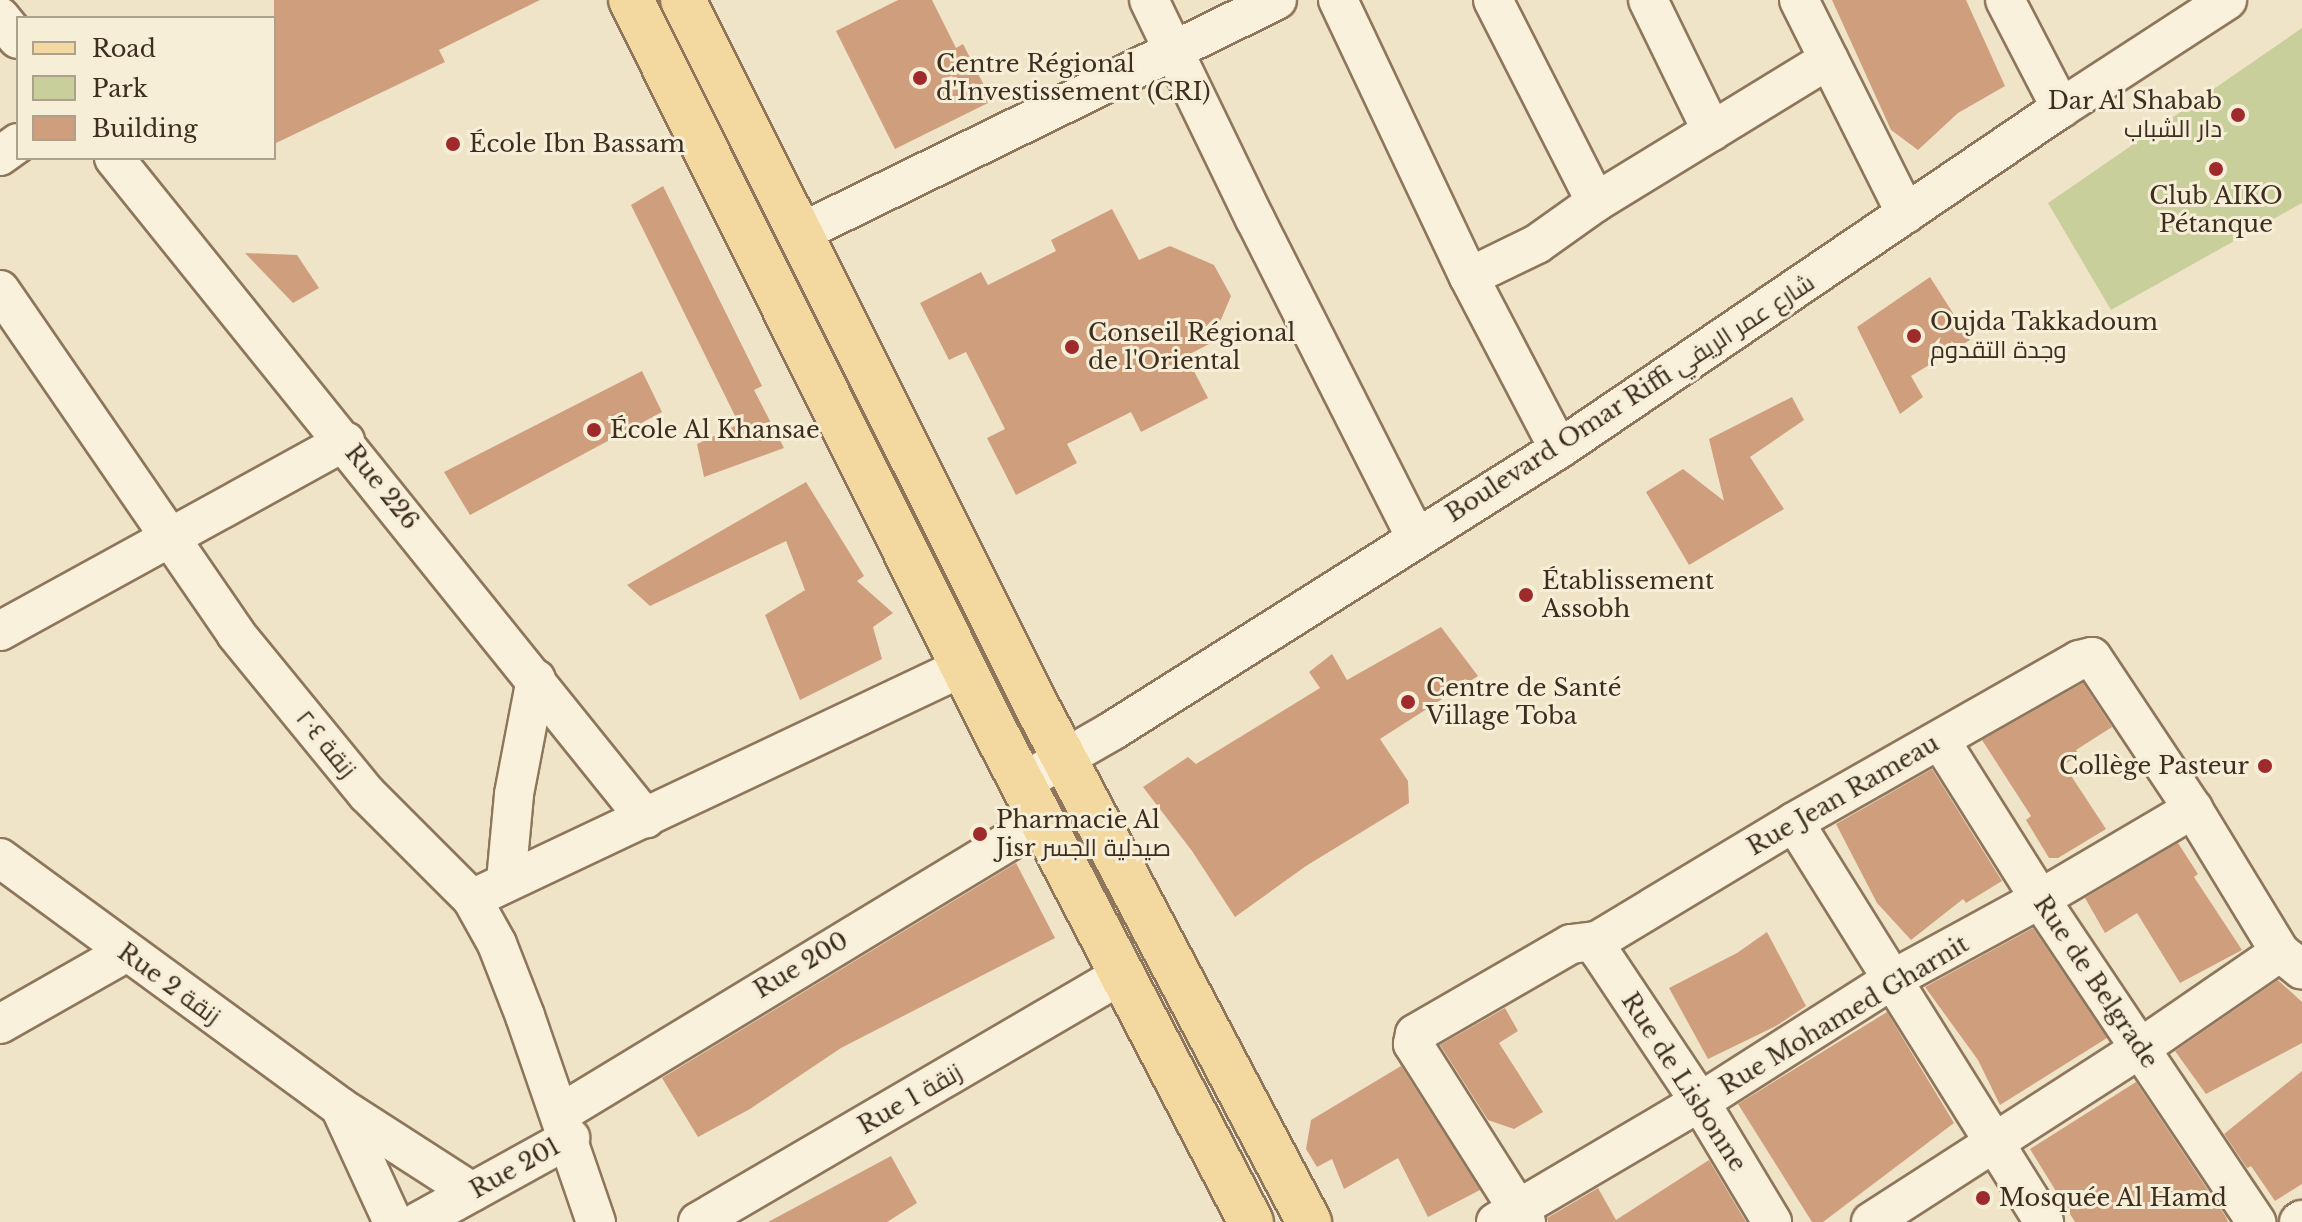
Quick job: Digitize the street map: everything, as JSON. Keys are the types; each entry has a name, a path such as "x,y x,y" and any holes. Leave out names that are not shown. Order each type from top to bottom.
{"main road":[{"path":"631,0 963,667 1251,1222"},
{"path":"683,0 798,234 1109,846 1309,1222"}],"street":[{"path":"1149,0 1416,538"},
{"path":"798,234 1175,53 1277,0"},
{"path":"1338,0 1469,277 1559,449"},
{"path":"1493,0 1596,202"},
{"path":"1648,0 1712,131"},
{"path":"1799,0 1906,214"},
{"path":"2005,0 2061,108"},
{"name":"Boulevard Omar Riffi شارع عمر الريفي","path":"1023,782 1559,449 2061,108 2227,0"},
{"path":"0,17 16,37"},
{"path":"1469,277 1537,244 1596,202 1829,59"},
{"name":"Rue 226","path":"116,160 345,441 646,819"},
{"name":"زنقة ٢٠٤","path":"0,290 166,537 236,634 367,794 434,865 472,899 497,944 565,1126 596,1222"},
{"path":"0,631 345,441"},
{"name":"Rue Jean Rameau","path":"1514,1218 1413,1044 1415,1034 1571,944 1582,940 1597,941 1794,822 2079,660 2092,657 2193,809"},
{"path":"472,899 963,667"},
{"path":"506,881 514,794 536,679"},
{"name":"Rue de Belgrade","path":"1940,740 2040,899 2256,1222"},
{"path":"1871,1222 2139,1049 2291,961 2193,809"},
{"name":"Rue Mohamed Gharnit","path":"1514,1218 1893,979 2040,899 2193,809"},
{"name":"Rue 200","path":"565,1126 1044,820"},
{"path":"1794,822 2044,1222"},
{"name":"Rue 2 زنقة","path":"0,858 125,953 340,1107 472,1192"},
{"name":"Rue de Lisbonne","path":"1597,941 1600,952 1700,1102 1772,1222"},
{"path":"0,1024 125,953"},
{"name":"Rue 1 زنقة","path":"698,1222 1121,975"},
{"name":"Rue 2 زنقة","path":"340,1107 393,1222"},
{"name":"Rue 201","path":"418,1222 472,1192 565,1126"}],"green space":[{"name":"Dar Al Shabab دار الشباب","path":"2302,28 2302,203 2111,310 2048,203"}],"building":[{"path":"274,0 540,0 439,50 445,62 276,143"},
{"name":"Centre Régional d'Investissement (CRI)","path":"898,0 932,0 956,48 963,44 992,101 895,149 836,31"},
{"path":"1832,0 1966,0 2005,86 1958,113 1918,150 1891,130"},
{"path":"663,186 762,386 754,390 784,448 704,477 697,444 739,424 631,205"},
{"name":"Conseil Régional de l'Oriental","path":"1112,209 1139,260 1170,246 1214,265 1231,296 1211,343 1186,356 1208,398 1141,432 1131,412 1067,444 1077,463 1016,495 987,438 1005,429 966,352 949,360 920,303 981,272 988,285 1056,251 1051,240"},
{"path":"245,253 297,255 319,288 293,303"},
{"path":"1930,277 1970,340 1911,376 1923,397 1900,414 1857,327"},
{"path":"642,371 662,412 470,515 444,472"},
{"path":"1792,397 1804,420 1750,457 1784,509 1689,565 1646,492 1683,469 1724,501 1709,439"},
{"path":"806,482 864,576 857,581 893,613 873,627 882,659 800,700 765,615 805,590 786,541 650,606 627,585"},
{"path":"1441,627 1478,676 1380,739 1408,781 1409,803 1306,866 1235,917 1192,851 1143,787 1188,757 1196,764 1320,688 1309,672 1332,654 1347,680"},
{"path":"2083,683 2112,727 2076,750 2079,754 2064,765 2106,829 2058,858 2049,858 2026,820 2031,816 1982,740"},
{"path":"1932,769 2002,881 1966,903 1963,899 1911,940 1877,903 1836,824"},
{"path":"2178,843 2198,874 2194,877 2242,950 2180,983 2137,913 2105,933 2085,898"},
{"path":"1016,863 1055,938 841,1048 750,1109 698,1137 662,1078"},
{"path":"2033,928 2107,1038 2000,1105 1978,1060 1925,987"},
{"path":"1767,932 1806,1006 1776,1026 1708,1059 1669,988 1737,953"},
{"path":"2278,980 2302,1002 2302,1043 2206,1094 2175,1051"},
{"path":"1505,1008 1518,1031 1499,1043 1543,1112 1514,1129 1488,1120 1440,1045"},
{"path":"1887,1012 1954,1123 1823,1222 1812,1222 1738,1104"},
{"path":"1401,1066 1480,1190 1428,1217 1398,1158 1344,1189 1332,1159 1317,1167 1306,1149 1311,1120"},
{"path":"2302,1071 2302,1184 2275,1201 2224,1134"},
{"path":"2136,1082 2228,1222 2075,1222 2030,1149"},
{"path":"891,1156 917,1203 887,1222 768,1222"},
{"path":"1709,1160 1746,1222 1548,1222 1547,1218 1598,1188 1616,1220"}],"place":[{"name":"Centre Régional d'Investissement (CRI)","path":"920,78"},
{"name":"Dar Al Shabab دار الشباب","path":"2238,115"},
{"name":"École Ibn Bassam","path":"453,144"},
{"name":"Club AIKO Pétanque","path":"2216,169"},
{"name":"Oujda Takkadoum وجدة التقدوم","path":"1914,336"},
{"name":"Conseil Régional de l'Oriental","path":"1072,347"},
{"name":"École Al Khansae","path":"594,430"},
{"name":"Établissement Assobh","path":"1526,595"},
{"name":"Centre de Santé Village Toba","path":"1408,702"},
{"name":"Collège Pasteur","path":"2265,766"},
{"name":"Pharmacie Al Jisr صيدلية الجسر","path":"980,834"},
{"name":"Mosquée Al Hamd","path":"1983,1198"}]}
